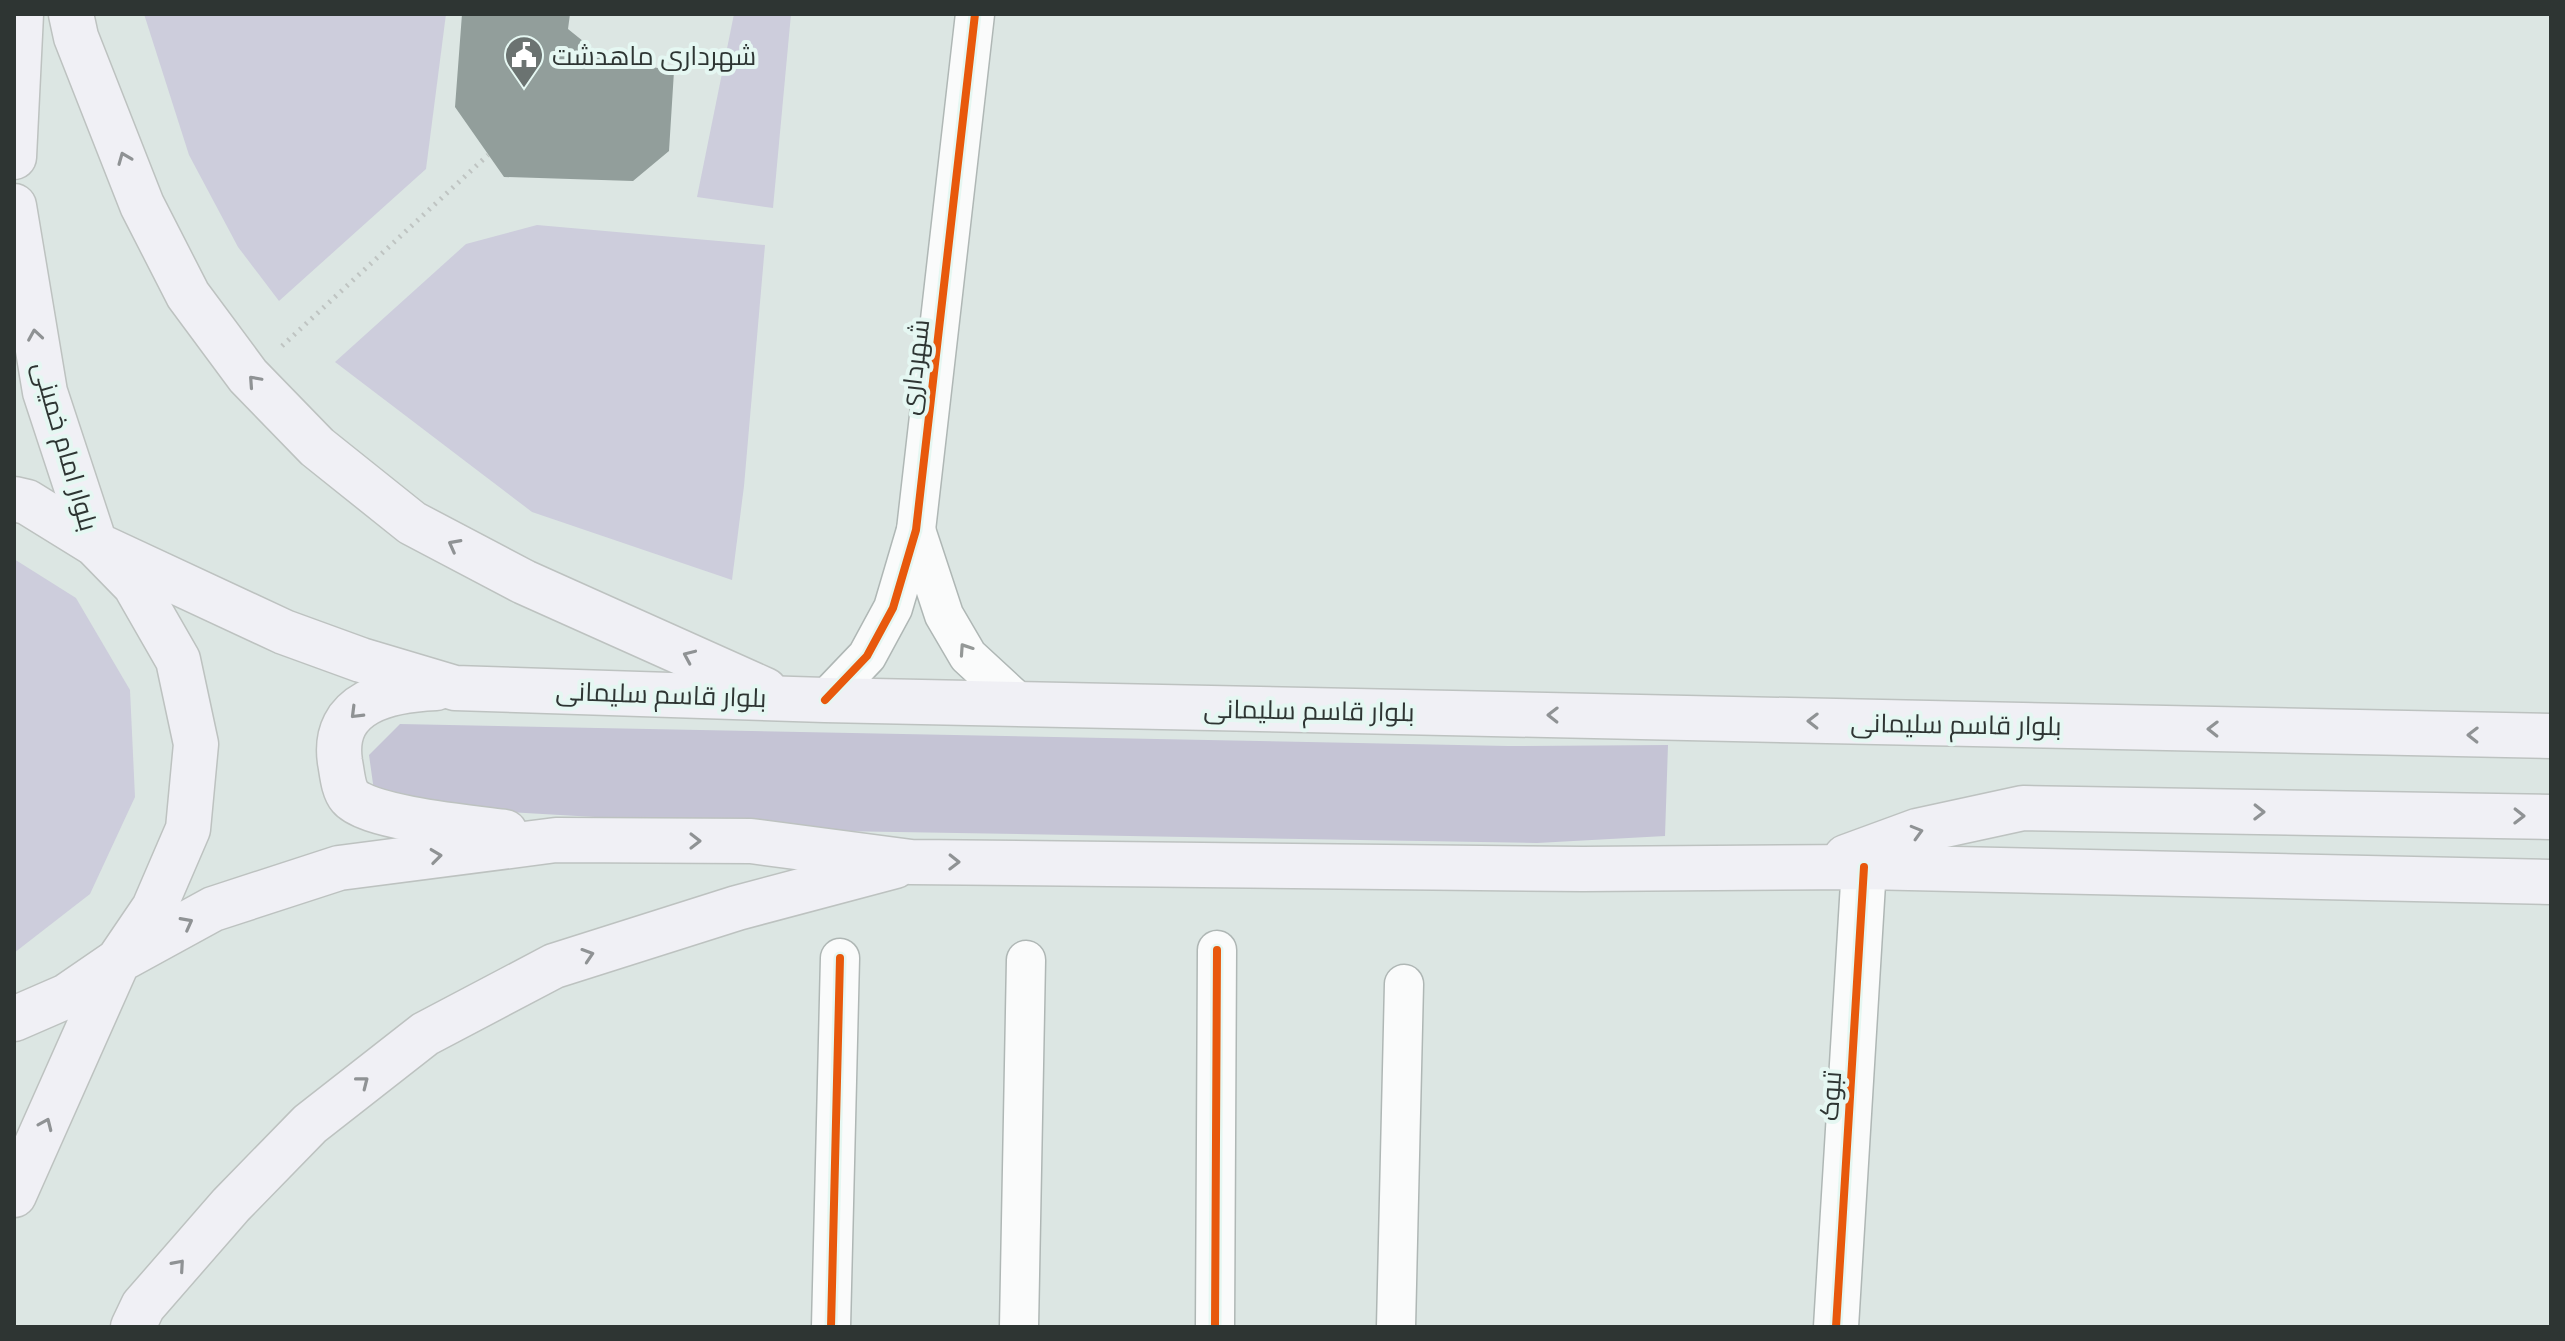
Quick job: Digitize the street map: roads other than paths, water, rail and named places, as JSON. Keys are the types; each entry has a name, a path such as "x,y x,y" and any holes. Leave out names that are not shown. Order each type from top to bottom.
{"main road":[{"path":"14,157 21,14"},
{"path":"71,14 76,37 142,205 188,295 248,376 317,447 412,523 524,582 805,700"},
{"name":"بلوار امام خمینی","path":"14,206 45,392 95,544"},
{"path":"14,499 27,502 95,544 135,585 178,660 196,744 188,829 154,908 118,961 14,1195"},
{"name":"بلوار قاسم سلیمانی","path":"95,544 284,632 361,660 455,688 805,700 2551,736"},
{"path":"455,688 409,689 370,699 349,716 341,733 339,751 350,797 370,809 394,815 556,840"},
{"path":"1817,867 1917,831 2023,808 2551,817"},
{"path":"14,1019 67,996 118,961 213,909 339,868 556,840 751,841 911,862 1583,869 1864,867 2551,882"},
{"path":"133,1327 143,1306 310,1124 425,1034 554,966 737,908 911,862"}],"street":[{"name":"شهرداری","path":"805,700 867,656 893,608 916,530 975,14"},
{"name":"شهرداری","path":"916,530 944,615 968,656 1020,704"},
{"name":"تبوک","path":"1836,1327 1864,867"},
{"path":"1215,1327 1217,950"},
{"path":"831,1327 840,958"},
{"path":"1019,1327 1026,960"},
{"path":"1396,1327 1404,984"}],"place":[{"name":"شهرداری ماهدشت","path":"524,89"}]}
